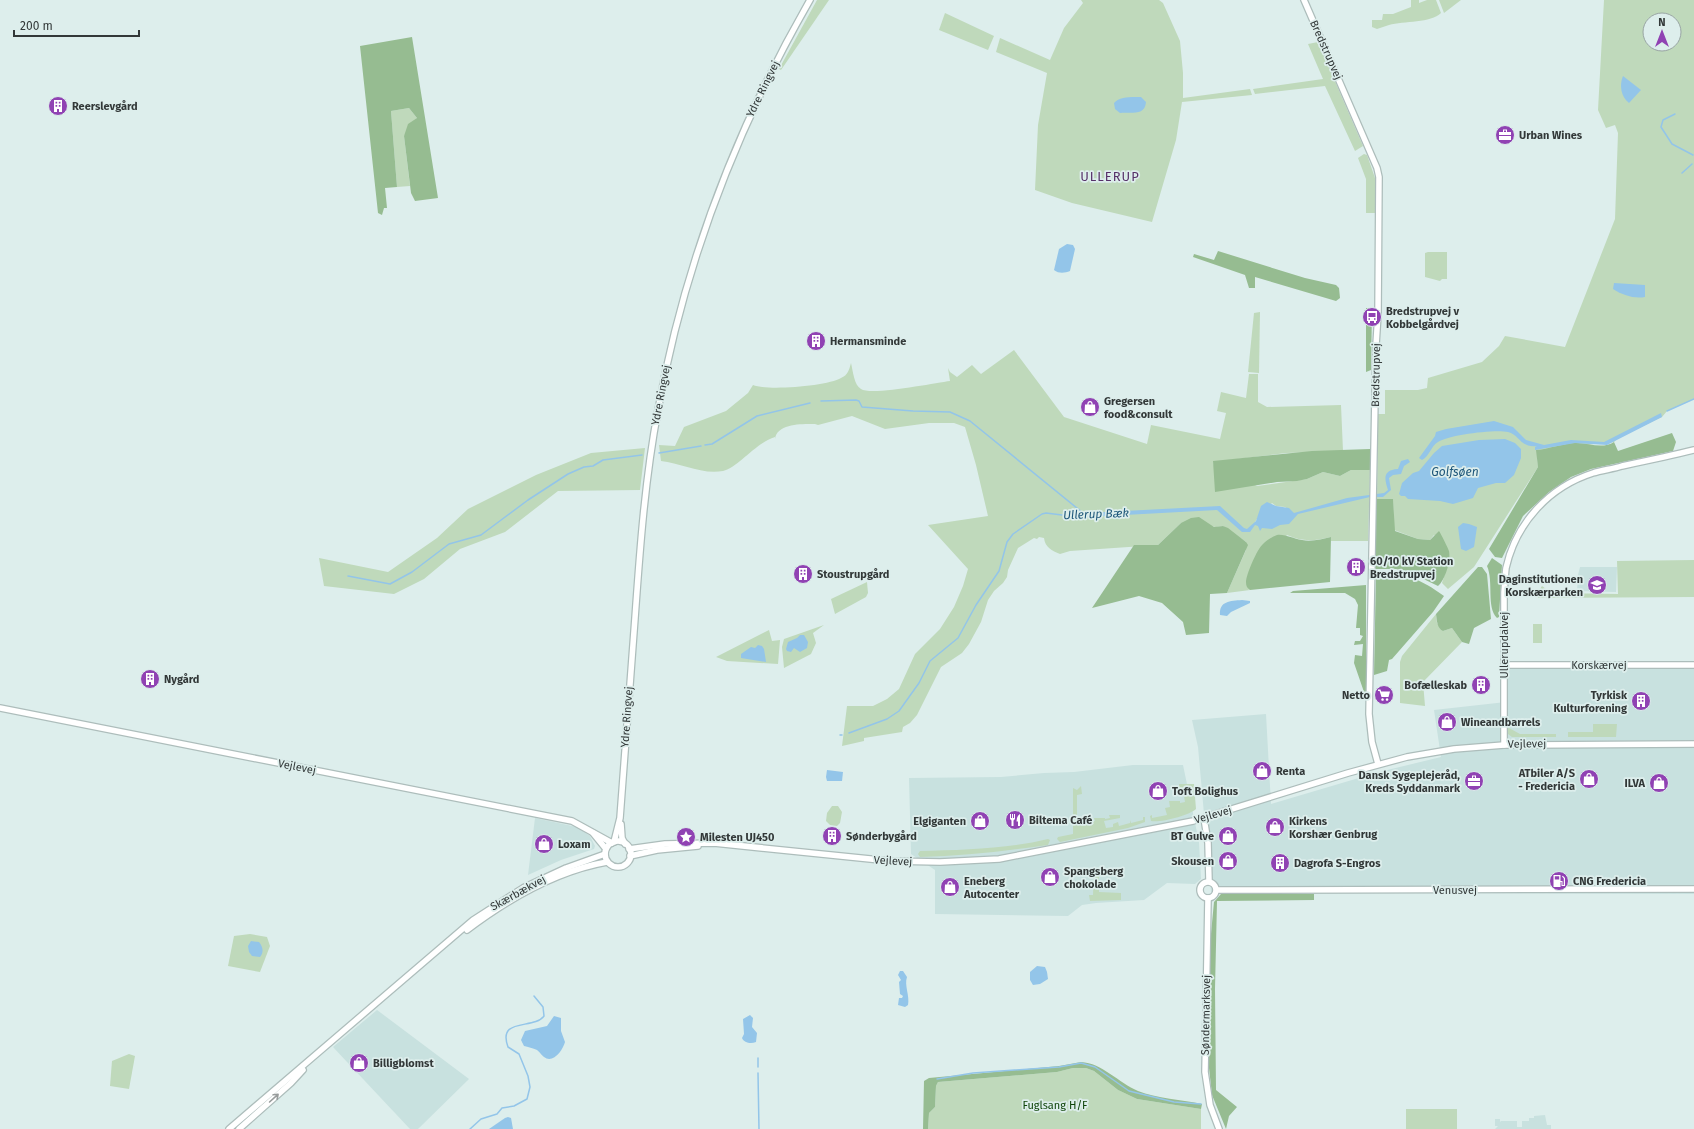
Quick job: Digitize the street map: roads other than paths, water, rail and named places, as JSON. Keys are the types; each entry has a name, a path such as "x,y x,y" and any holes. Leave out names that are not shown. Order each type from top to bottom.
{"street":[{"name":"Ydre Ringvej","path":"627,846 622,838 620,818 643,515 653,434 668,356 696,257 728,166 764,86 810,0"},
{"name":"Bredstrupvej","path":"1304,0 1371,155 1379,177 1378,314 1369,714 1372,739 1378,764"},
{"name":"Ullerupdalvej","path":"1504,744 1504,592 1506,569 1512,548 1528,518 1554,493 1576,479 1594,473 1694,450"},
{"name":"Korskærvej","path":"1504,665 1694,665"},
{"name":"Vejlevej","path":"0,708 572,820 613,843"},
{"name":"Vejlevej","path":"627,846 689,842 728,844 890,861 926,862 979,860 1020,856 1204,818 1378,764 1431,753 1504,744 1694,744"},
{"name":"Ydre Ringvej","path":"613,843 620,818"},
{"path":"1204,818 1209,848 1209,881"},
{"name":"Vejlevej","path":"592,831 606,852"},
{"path":"613,843 627,846 630,856 627,863 621,866 613,866 608,862 606,852 613,843"},
{"name":"Vejlevej","path":"630,856 680,847 723,846 728,844"},
{"name":"Skærbækvej","path":"228,1129 441,949 473,920 523,888 559,871 606,852"},
{"name":"Skærbækvej","path":"441,949 483,917 525,892 567,874 608,862"},
{"path":"1209,881 1215,885 1217,890 1214,896 1208,898 1201,895 1198,890 1201,885 1209,881"},
{"name":"Venusvej","path":"1217,890 1694,889"},
{"name":"Søndermarksvej","path":"1208,898 1205,1072 1210,1105 1219,1129"},
{"name":"Skærbækvej","path":"239,1129 291,1083 313,1058"}],"water":[{"path":"1623,76 1641,90 1629,103 1624,98 1622,91 1621,83"},
{"path":"1126,97 1141,97 1146,102 1143,109 1140,111 1133,113 1120,113 1115,109 1114,103 1119,99"},
{"path":"1067,244 1073,245 1075,249 1070,271 1060,273 1054,270 1059,249"},
{"path":"1614,283 1645,285 1645,297 1632,297 1620,293 1613,289"},
{"path":"1661,413 1662,417 1607,445 1575,443 1535,450 1535,447 1537,446 1527,445 1508,432 1483,432 1443,439 1434,446 1424,459 1422,460 1419,458 1435,436 1436,432 1446,429 1494,421 1513,427 1526,440 1544,445 1571,440 1604,442"},
{"name":"Golfsøen","path":"1505,439 1515,443 1521,449 1521,458 1514,475 1505,483 1496,483 1478,488 1473,498 1453,504 1440,501 1408,499 1399,494 1402,483 1413,473 1419,471 1442,446 1479,440"},
{"path":"1408,459 1410,462 1404,466 1401,474 1393,475 1389,478 1391,490 1383,497 1370,497 1298,514 1289,524 1280,525 1272,529 1262,528 1260,531 1258,526 1255,525 1250,532 1242,532 1217,510 1069,518 1070,515 1086,513 1220,506 1247,529 1256,521 1261,506 1267,502 1276,506 1289,508 1294,513 1347,498 1384,493 1388,490 1385,478 1387,473 1398,469 1401,461"},
{"path":"1463,523 1477,527 1474,547 1466,551 1461,549 1458,527"},
{"path":"1230,601 1250,601 1250,603 1231,612 1227,616 1220,615 1220,610 1223,604"},
{"path":"800,635 804,635 808,642 807,648 800,652 794,648 791,652 787,651 786,649 788,642"},
{"path":"758,645 762,646 764,649 766,662 741,658 741,654 751,647 755,648"},
{"path":"827,770 843,772 842,781 827,781"},
{"path":"251,941 259,942 262,948 260,957 252,956 249,952 248,946"},
{"path":"1037,966 1045,967 1048,979 1040,984 1033,985 1030,980 1030,972"},
{"path":"900,971 903,971 907,977 906,983 908,1005 905,1007 898,1005 899,998 902,998 903,996 900,994 899,982 901,980 898,975"},
{"path":"750,1015 753,1018 752,1027 757,1033 756,1042 748,1043 742,1038 744,1034 743,1019"},
{"path":"554,1016 561,1018 561,1031 565,1042 557,1055 551,1059 547,1059 537,1050 524,1046 521,1040 525,1031 547,1026"},
{"path":"505,1118 511,1118 513,1129 489,1129"}],"waterway":[{"path":"1675,114 1663,120 1661,127 1672,144 1693,155"},
{"path":"1682,173 1692,164"},
{"name":"Ullerup Bæk","path":"1667,411 1694,399"},
{"path":"821,401 856,400 859,401 862,407 950,412 970,421 1083,513"},
{"path":"705,445 712,444 757,416 810,403"},
{"path":"659,453 701,446"},
{"path":"348,576 390,584 412,572 449,544 481,535 528,500 568,474 584,467 593,466 603,460 642,455"},
{"name":"Ullerup Bæk","path":"849,733 887,719 899,711 919,683 930,661 958,638 976,605 999,571 1007,542 1013,534 1042,514 1046,513 1070,516"},
{"path":"470,1129 481,1119 497,1114 502,1108 514,1106 527,1099 530,1087 528,1076 519,1054 508,1047 506,1038 508,1031 512,1028 533,1023 544,1016 543,1007 534,996"},
{"path":"758,1058 758,1067"},
{"path":"937,1079 973,1073 1059,1067 1081,1063 1095,1067 1129,1091 1174,1102 1201,1104"},
{"path":"758,1073 759,1129"}],"place":[{"name":"Reerslevgård","path":"58,106"},
{"name":"Urban Wines","path":"1505,135"},
{"name":"Bredstrupvej v Kobbelgårdvej","path":"1372,317"},
{"name":"Hermansminde","path":"816,341"},
{"name":"Gregersen food&consult","path":"1090,407"},
{"name":"60/10 kV Station Bredstrupvej","path":"1356,567"},
{"name":"Stoustrupgård","path":"803,574"},
{"name":"Daginstitutionen Korskærparken","path":"1597,585"},
{"name":"Nygård","path":"150,679"},
{"name":"Bofælleskab","path":"1481,685"},
{"name":"Netto","path":"1384,695"},
{"name":"Tyrkisk Kulturforening","path":"1641,701"},
{"name":"Wineandbarrels","path":"1447,722"},
{"name":"Renta","path":"1262,771"},
{"name":"ATbiler A/S - Fredericia","path":"1589,779"},
{"name":"Dansk Sygeplejeråd, Kreds Syddanmark","path":"1474,781"},
{"name":"ILVA","path":"1659,783"},
{"name":"Toft Bolighus","path":"1158,791"},
{"name":"Biltema Café","path":"1015,820"},
{"name":"Elgiganten","path":"980,821"},
{"name":"Kirkens Korshær Genbrug","path":"1275,827"},
{"name":"Sønderbygård","path":"832,836"},
{"name":"BT Gulve","path":"1228,836"},
{"name":"Milesten UJ450","path":"686,837"},
{"name":"Loxam","path":"544,844"},
{"name":"Skousen","path":"1228,861"},
{"name":"Dagrofa S-Engros","path":"1280,863"},
{"name":"Spangsberg chokolade","path":"1050,877"},
{"name":"CNG Fredericia","path":"1559,881"},
{"name":"Eneberg Autocenter","path":"950,887"},
{"name":"Billigblomst","path":"359,1063"}],"district":[{"name":"ULLERUP","path":"1110,176"}],"park label":[{"name":"Fuglsang H/F","path":"1055,1105"}]}
